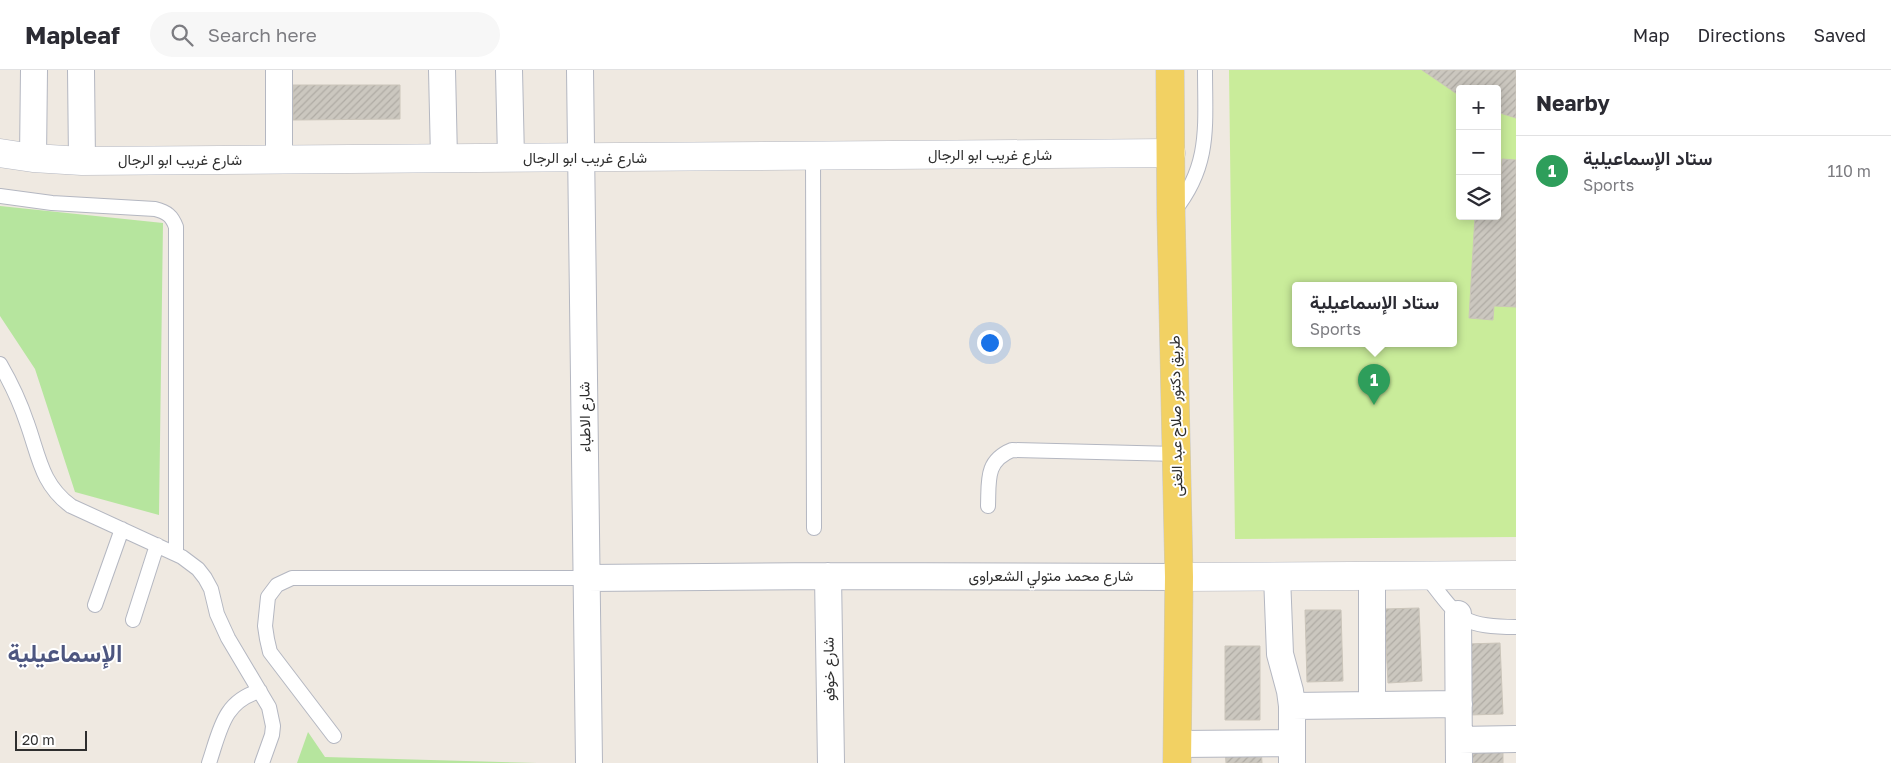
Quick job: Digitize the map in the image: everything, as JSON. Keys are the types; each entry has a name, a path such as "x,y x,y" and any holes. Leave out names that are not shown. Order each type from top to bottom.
{"main road":[{"name":"طريق دكتور صلاح عبد الغنى","path":"1170,70 1171,215 1179,577 1178,754"},
{"name":"شارع غريب ابو الرجال","path":"0,153 33,158 82,161 1171,153"},
{"name":"شارع محمد متولي الشعراوى","path":"1179,577 1516,575"}],"street":[{"path":"33,158 34,70"},
{"path":"81,70 82,161"},
{"path":"279,70 279,160"},
{"path":"442,70 444,158"},
{"path":"509,70 512,158"},
{"name":"شارع الاطباء","path":"580,70 589,763"},
{"name":"شارع محمد متولي الشعراوى","path":"587,578 828,576 1179,577"},
{"name":"شارع خوفو","path":"828,576 831,763"},
{"path":"1178,754 1292,753 1292,706 1280,654 1277,576"},
{"path":"1372,576 1372,705"},
{"path":"1458,614 1459,752 1516,739"},
{"path":"1292,706 1459,704"}],"lane":[{"path":"1171,215 1183,200 1200,166 1206,128 1205,70"},
{"path":"813,156 814,528"},
{"path":"0,196 52,203 155,209 166,211 173,218 176,227 176,554"},
{"path":"0,364 15,390 46,479 60,498 72,506 189,560 205,578 225,632 269,707 273,726 272,735 262,763"},
{"path":"988,506 990,470 1002,454 1012,450 1177,454"},
{"path":"95,604 122,529"},
{"path":"133,620 157,545"},
{"path":"1426,576 1452,610 1458,614 1476,624 1489,627 1516,627"},
{"path":"334,736 270,652 265,626 266,613 268,597 277,585 292,578 587,578"},
{"path":"209,763 229,710 242,698 260,691"}],"green space":[{"path":"1229,70 1516,70 1516,537 1235,539"},
{"path":"0,206 163,223 159,515 75,492 35,369 0,316"},
{"path":"308,732 325,757 537,763 297,763"}],"building":[{"path":"1422,70 1516,70 1516,118 1501,113 1501,85 1456,85 1456,93"},
{"path":"293,85 400,85 400,119 293,120"},
{"path":"1502,159 1516,160 1516,307 1494,306 1493,320 1469,318 1475,220 1501,220"},
{"path":"1419,608 1422,681 1388,683 1384,609"},
{"path":"1305,610 1341,610 1343,681 1307,682"},
{"path":"1500,643 1503,714 1469,715 1466,644"},
{"path":"1225,646 1260,646 1260,720 1225,720"},
{"path":"1261,746 1262,763 1226,763 1225,748"},
{"path":"1469,749 1503,749 1503,763 1469,763"}],"place":[{"name":"ستاد الإسماعيلية","path":"1374,405"}],"district":[{"name":"الإسماعيلية","path":"65,653"}]}
